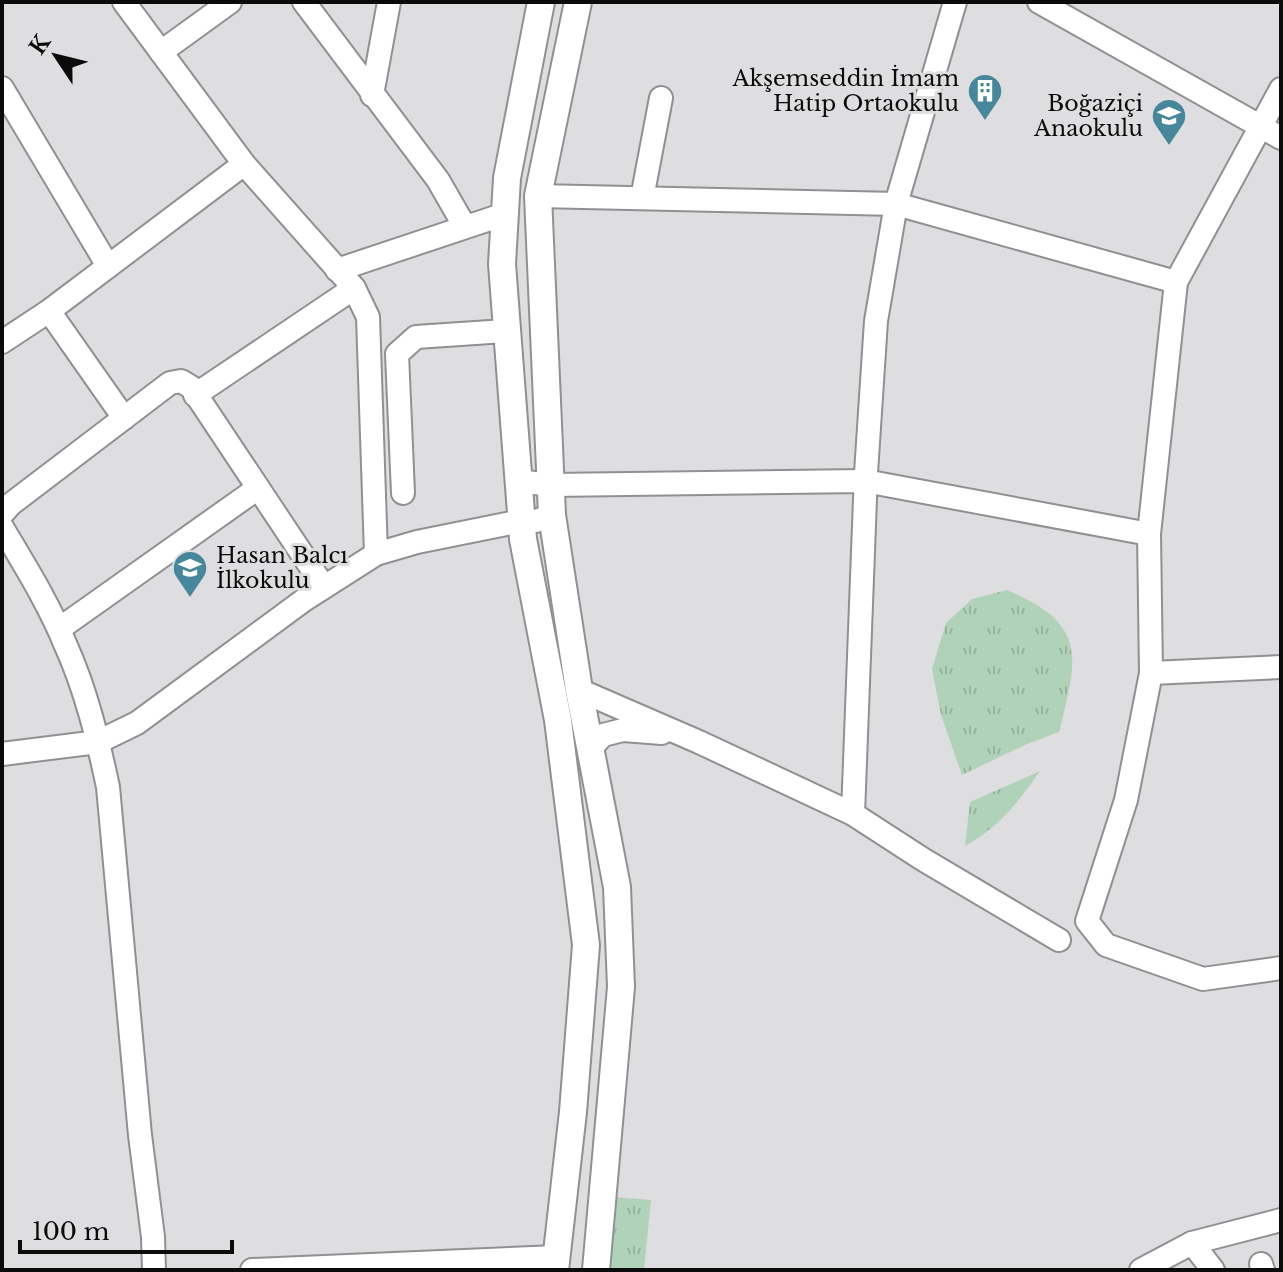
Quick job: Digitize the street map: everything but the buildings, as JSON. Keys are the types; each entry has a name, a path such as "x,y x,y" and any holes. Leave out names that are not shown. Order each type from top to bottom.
{"main road":[{"path":"541,2 507,178 502,264 521,521 558,720 586,945 573,1112 556,1264"},
{"path":"578,2 538,196 552,515 579,690 617,887 621,987 596,1270"}],"street":[{"path":"124,2 244,164 354,288 368,317 376,554"},
{"path":"161,52 230,2"},
{"path":"304,2 438,180 465,227"},
{"path":"372,95 389,2"},
{"path":"853,814 865,481 876,321 896,204 955,2"},
{"path":"1039,2 1258,128 1281,138"},
{"path":"2,88 108,266"},
{"path":"1281,89 1176,282 1149,534 1151,673 1126,800 1087,921 1106,945 1203,979 1281,968"},
{"path":"642,198 661,98"},
{"path":"2,342 49,311 244,164"},
{"path":"538,196 896,204 1176,282"},
{"path":"337,270 505,214"},
{"path":"195,395 354,288"},
{"path":"49,311 124,418"},
{"path":"403,493 397,354 416,337 505,331"},
{"path":"2,514 170,383 181,381 195,395 324,587"},
{"path":"518,485 526,482 551,485 865,481 1149,534"},
{"path":"59,629 258,488"},
{"path":"2,754 98,742 137,723 324,587 376,554 417,542 521,521 536,521 552,515"},
{"path":"2,527 40,591 67,648 98,742 108,787 154,1270"},
{"path":"1151,673 1281,667"},
{"path":"579,690 853,814 1059,940"},
{"path":"590,749 603,735 623,730 656,732 699,742"},
{"path":"1141,1270 1192,1243 1281,1220"},
{"path":"1192,1243 1213,1270"},
{"path":"252,1270 556,1264"}],"green space":[{"path":"1007,590 1052,616 1064,630 1072,663 1066,706 1059,732 962,775 941,715 932,669 946,623 972,599"},
{"path":"1040,771 1007,813 965,846 970,802"},
{"path":"613,1197 651,1200 644,1270 605,1270"}],"place":[{"name":"Akşemseddin İmam Hatip Ortaokulu","path":"985,122"},
{"name":"Boğaziçi Anaokulu","path":"1169,147"},
{"name":"Hasan Balcı İlkokulu","path":"190,599"}]}
